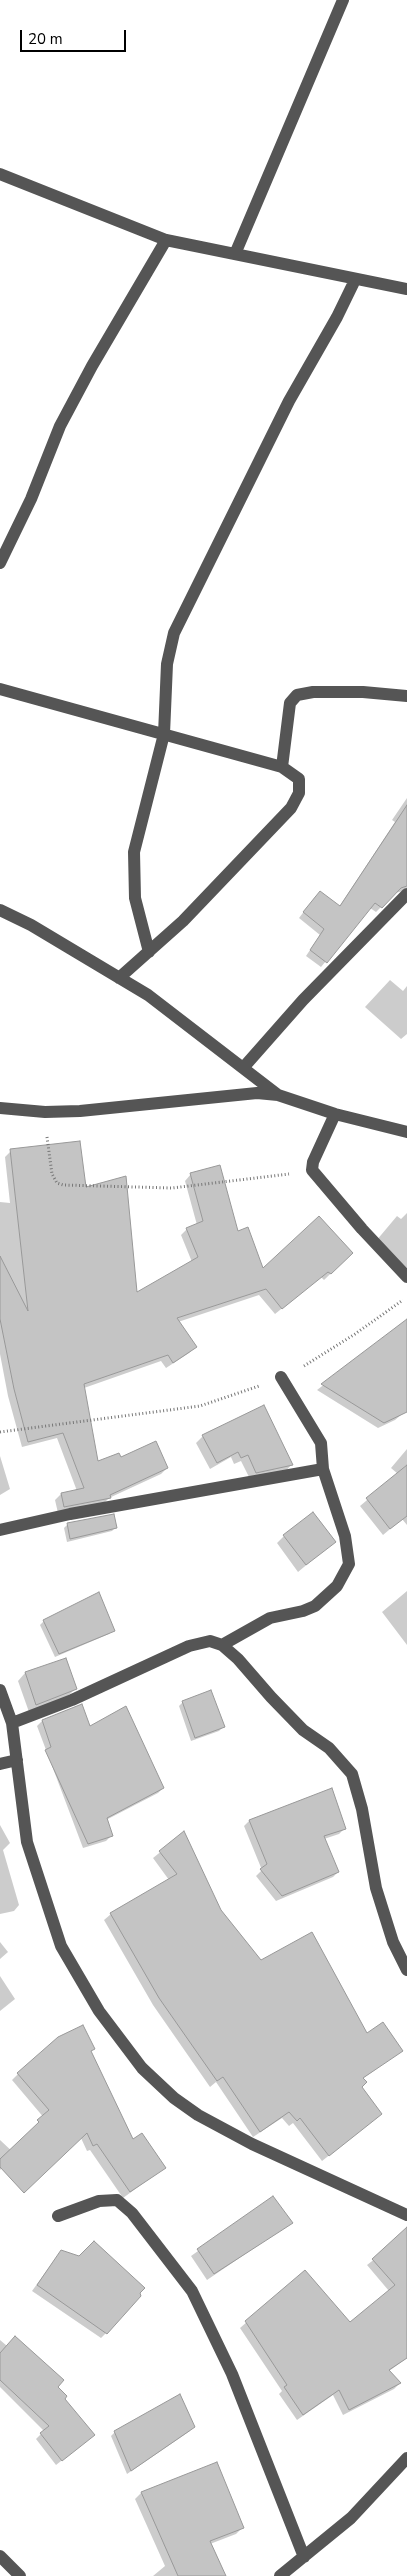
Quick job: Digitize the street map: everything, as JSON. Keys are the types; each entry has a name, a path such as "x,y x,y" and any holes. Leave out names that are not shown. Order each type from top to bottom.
{"street":[{"path":"235,254 343,0"},
{"path":"0,174 166,240 355,280 407,289"},
{"path":"0,563 31,499 60,426 92,366 166,240"},
{"path":"149,952 135,898 134,852 164,734 167,664 174,633 290,401 337,317 355,280"},
{"path":"0,689 282,767 299,779 299,792 291,808 184,921 119,978"},
{"path":"282,767 290,703 297,695 313,692 363,692 407,696"},
{"path":"243,1068 303,1000 407,894"},
{"path":"0,910 31,925 148,995 278,1094"},
{"path":"0,1108 44,1112 122,1107 181,1099 257,1093 278,1094 335,1114 405,1129"},
{"path":"335,1114 313,1162 312,1170 356,1223 407,1276"},
{"path":"222,1645 270,1618 303,1611 315,1606 344,1575 349,1564 349,1552 324,1469 321,1443 282,1377"},
{"path":"0,1530 70,1514 324,1469"},
{"path":"12,1723 72,1700 189,1646 210,1641 222,1645 238,1659 303,1730 329,1748 352,1774 362,1809 376,1888 393,1942 407,1970"},
{"path":"0,1690 12,1723 27,1842 61,1946 98,2011 142,2068 174,2098 198,2115 252,2144 407,2215"},
{"path":"0,1764 17,1760"},
{"path":"58,2216 98,2201 117,2200 132,2213 192,2291 232,2374 304,2557"},
{"path":"280,2576 351,2518 407,2458"},
{"path":"0,2556 20,2576"}],"path":[{"path":"44,1112 52,1174 57,1184 172,1188 312,1170"},
{"path":"0,1432 200,1406 282,1377 355,1334 407,1297"}],"building":[{"path":"407,805 407,886 401,888 382,908 375,903 327,963 310,950 324,929 303,912 320,891 340,906"},
{"path":"80,1141 86,1187 126,1176 137,1292 198,1257 186,1228 203,1221 190,1173 220,1165 238,1231 248,1227 263,1268 319,1216 353,1253 331,1274 328,1272 282,1309 266,1289 177,1318 197,1347 173,1363 168,1355 84,1384 98,1461 119,1453 121,1457 156,1441 168,1468 110,1495 111,1498 64,1507 61,1493 84,1488 63,1433 28,1442 14,1389 0,1319 0,1256 28,1311 10,1149"},
{"path":"407,1319 407,1412 384,1423 321,1384"},
{"path":"264,1405 293,1465 256,1473 248,1455 241,1458 238,1452 217,1463 202,1435"},
{"path":"407,1465 407,1516 390,1529 366,1498"},
{"path":"313,1512 336,1542 306,1565 283,1535"},
{"path":"114,1514 117,1528 70,1539 67,1523"},
{"path":"99,1592 115,1631 59,1654 43,1620"},
{"path":"66,1658 77,1689 36,1705 25,1672"},
{"path":"211,1690 225,1727 195,1738 182,1701"},
{"path":"82,1704 90,1726 126,1706 164,1788 107,1818 113,1836 88,1844 45,1750 51,1747 42,1720"},
{"path":"332,1788 346,1829 324,1836 339,1872 282,1896 260,1869 267,1864 249,1820"},
{"path":"184,1831 221,1910 261,1960 312,1932 367,2033 383,2022 403,2051 363,2078 367,2082 362,2087 382,2114 329,2156 300,2118 297,2121 289,2112 260,2132 223,2077 217,2081 159,1998 110,1913 177,1874 159,1851"},
{"path":"83,2025 95,2049 91,2051 133,2139 142,2133 166,2168 130,2192 97,2144 93,2146 87,2133 24,2193 0,2167 0,2159 49,2110 17,2073 58,2037"},
{"path":"273,2196 293,2223 214,2274 197,2249"},
{"path":"407,2227 407,2358 389,2370 401,2383 349,2410 339,2390 303,2415 284,2387 287,2385 245,2321 305,2270 350,2322 395,2285 372,2259"},
{"path":"94,2241 145,2288 140,2293 141,2296 107,2334 37,2285 61,2250 79,2256"},
{"path":"15,2336 64,2380 58,2387 67,2396 65,2399 95,2435 62,2461 40,2433 49,2426 0,2380 0,2353"},
{"path":"180,2394 195,2427 131,2471 114,2431"},
{"path":"217,2462 244,2528 210,2541 226,2576 178,2576 141,2492"}]}
